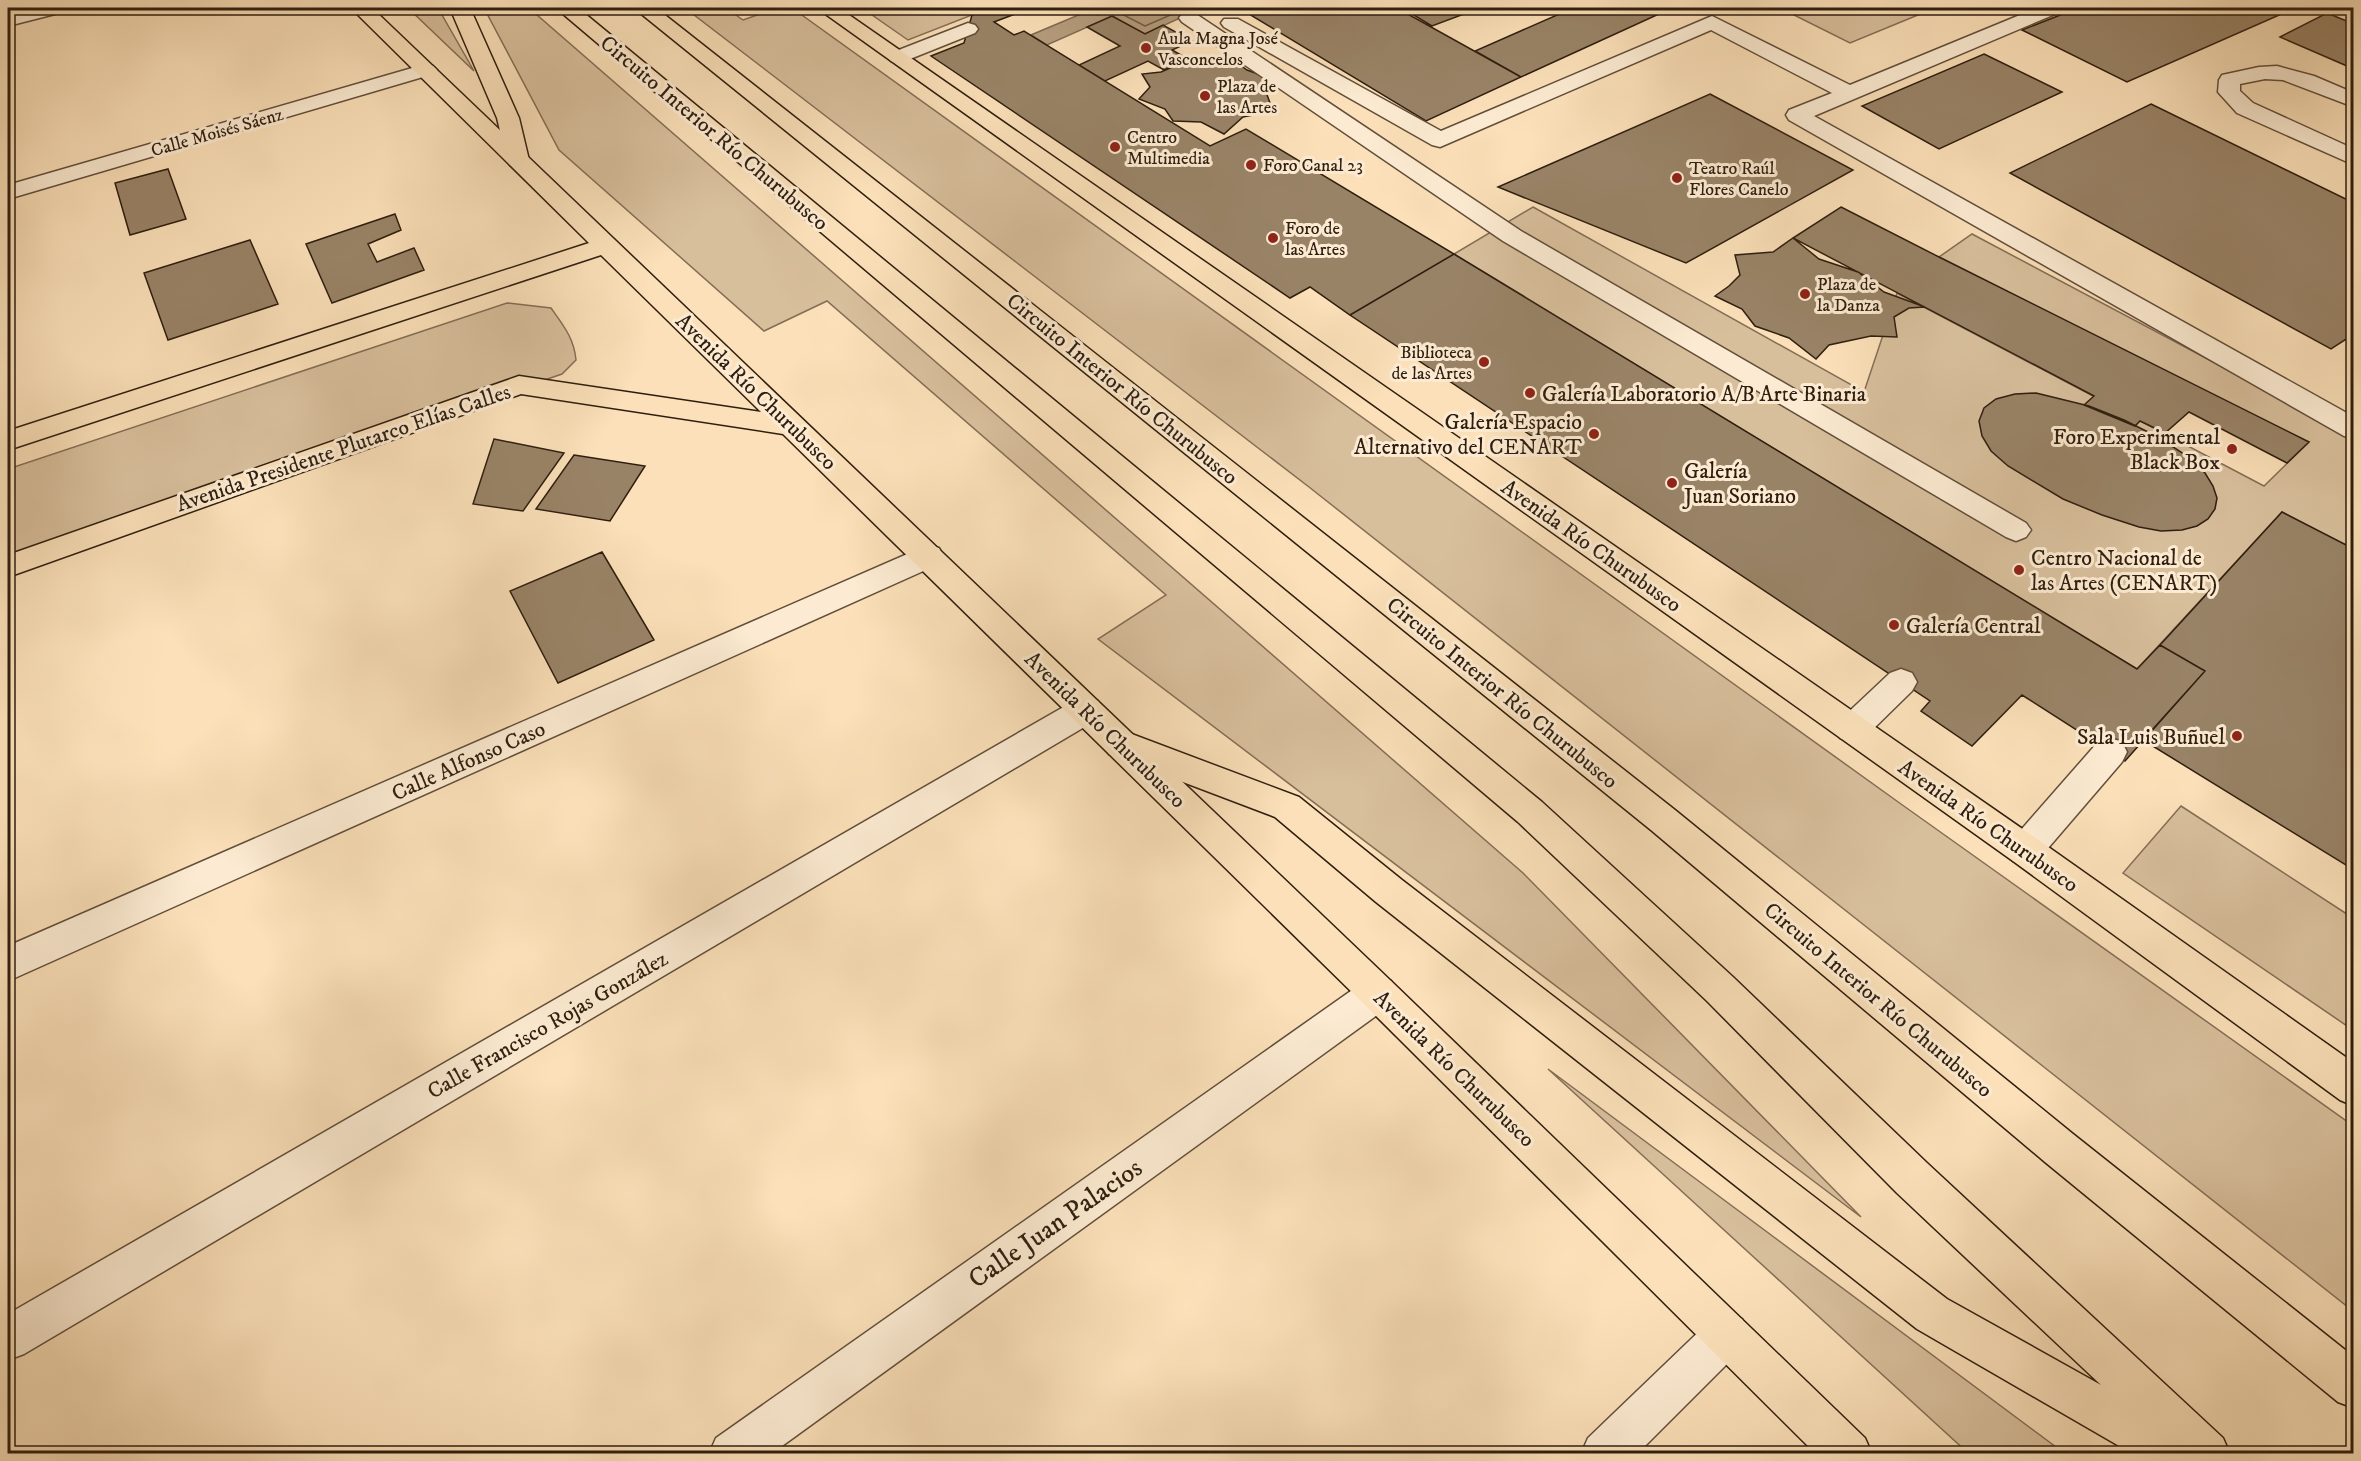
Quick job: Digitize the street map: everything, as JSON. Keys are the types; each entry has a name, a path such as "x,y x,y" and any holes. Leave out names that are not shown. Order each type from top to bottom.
{"main road":[{"name":"Avenida Río Churubusco","path":"361,8 1378,993 1849,1454"},
{"path":"460,8 508,118 519,160"},
{"name":"Circuito Interior Río Churubusco","path":"566,8 1530,812 1720,989 1912,1178 2207,1454"},
{"name":"Circuito Interior Río Churubusco","path":"644,8 1663,819 2059,1148 2354,1386"},
{"name":"Avenida Río Churubusco","path":"827,8 2025,850 2354,1087"},
{"path":"8,441 606,245"},
{"name":"Avenida Presidente Plutarco Elías Calles","path":"8,566 519,385 793,426"},
{"path":"1121,744 1287,807 1389,891 1932,1314 2178,1454"}],"street":[{"path":"8,20 56,8"},
{"path":"2053,8 1797,115 2350,423"},
{"path":"1196,13 1440,140 1712,15 1849,93"},
{"path":"1196,13 1512,236 2016,530"},
{"path":"898,57 968,28"},
{"name":"Calle Moisés Sáenz","path":"8,192 426,70"},
{"path":"2354,101 2308,81 2277,72 2253,74 2230,80 2229,92 2244,108 2354,158"},
{"name":"Calle Alfonso Caso","path":"8,964 928,556"},
{"path":"1852,729 1902,682"},
{"name":"Calle Francisco Rojas González","path":"8,1338 1086,710"},
{"path":"2025,850 2110,752"},
{"name":"Calle Juan Palacios","path":"732,1454 1378,993"},
{"path":"1604,1454 1727,1334"}],"shaded area":[{"path":"408,8 438,8 474,71"},
{"path":"484,8 529,8 1523,873 1861,1217 1098,639 1166,595 827,301 764,331 559,150"},
{"path":"685,8 726,8 743,20 777,8 792,8 2352,1125 2353,1311 1309,487"},
{"path":"862,8 974,8 972,15 908,40"},
{"path":"1780,8 1935,8 1850,43"},
{"path":"1533,207 1864,392 1897,293 2264,486 2309,442 1939,257 1972,234 2353,436 2353,549 2282,512 2137,669 1454,254"},
{"path":"507,303 551,308 567,332 575,352 576,360 562,374 8,564 8,469"},
{"path":"2181,806 2353,918 2353,1030 2123,873"},
{"path":"1548,1069 2064,1453 1968,1453"}],"water":[{"path":"1095,8 1178,8 1189,14 1145,34 1112,16 1047,45 1031,35"}],"building":[{"path":"990,8 1031,8 994,22 1014,35 1024,31 1210,146 1246,129 1454,254 1350,315 1310,287 1290,298 931,56 964,43 972,15"},
{"path":"1239,8 1397,8 1521,77 1426,121"},
{"path":"1402,8 1480,8 1432,26"},
{"path":"1573,8 1672,8 1521,77 1475,51"},
{"path":"2078,8 2295,8 2127,82 2022,30"},
{"path":"2327,13 2354,24 2354,69 2280,37"},
{"name":"Aula Magna José Vasconcelos","path":"1112,16 1145,34 1163,25 1192,41 1172,50 1188,59 1164,70 1148,61 1105,81 1079,65 1120,46 1087,27"},
{"path":"1984,54 2062,92 1939,149 1862,106"},
{"name":"Plaza de las Artes","path":"1231,58 1247,70 1274,80 1266,92 1273,111 1243,117 1224,134 1201,122 1173,121 1165,109 1139,99 1150,87 1142,74 1161,72 1179,64 1202,65"},
{"name":"Teatro Raúl Flores Canelo","path":"1710,94 1853,170 1686,263 1498,187"},
{"path":"2151,104 2354,203 2354,334 2331,349 2010,173"},
{"path":"168,169 186,219 130,235 115,183"},
{"path":"1841,207 2309,442 2287,463 2189,412 2165,433 2140,421 2135,426 2084,405 2094,396 1793,238"},
{"path":"395,214 401,230 368,244 377,262 414,248 424,270 332,303 306,244"},
{"path":"1793,238 1819,259 1858,272 1884,292 1925,307 1909,308 1894,317 1897,337 1871,336 1829,345 1816,359 1789,338 1755,326 1742,309 1715,296 1740,275 1735,255 1773,252"},
{"path":"250,240 278,304 168,340 144,273"},
{"path":"1454,254 2137,669 2160,645 2205,671 2125,761 2022,695 1972,746 1921,711 1930,701 1350,315"},
{"path":"2036,393 2089,406 2158,437 2187,456 2205,473 2217,498 2215,509 2208,519 2197,526 2182,530 2161,531 2139,527 2063,499 2008,466 1991,451 1982,436 1979,421 1984,408 1996,399 2015,394"},
{"path":"494,439 564,453 523,511 473,504"},
{"path":"574,455 645,466 610,521 536,509"},
{"path":"2282,512 2354,549 2354,870 2143,740 2205,671 2160,645"},
{"path":"602,552 654,640 558,683 510,591"}],"place":[{"name":"Aula Magna José Vasconcelos","path":"1146,48"},
{"name":"Plaza de las Artes","path":"1205,96"},
{"name":"Centro Multimedia","path":"1115,147"},
{"name":"Foro Canal 23","path":"1251,165"},
{"name":"Teatro Raúl Flores Canelo","path":"1677,178"},
{"name":"Foro de las Artes","path":"1273,238"},
{"name":"Plaza de la Danza","path":"1805,294"},
{"name":"Biblioteca de las Artes","path":"1484,362"},
{"name":"Galería Laboratorio A/B Arte Binaria","path":"1530,393"},
{"name":"Galería Espacio Alternativo del CENART","path":"1594,434"},
{"name":"Foro Experimental Black Box","path":"2232,449"},
{"name":"Galería Juan Soriano","path":"1672,483"},
{"name":"Centro Nacional de las Artes (CENART)","path":"2019,570"},
{"name":"Galería Central","path":"1894,625"},
{"name":"Sala Luis Buñuel","path":"2237,736"}]}
